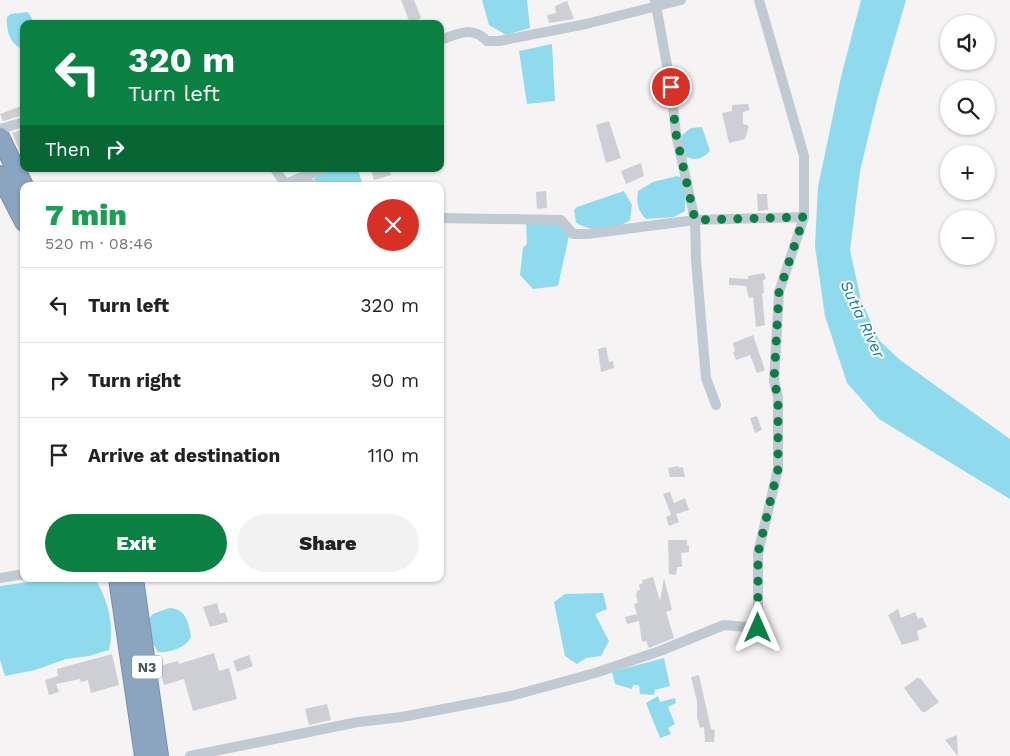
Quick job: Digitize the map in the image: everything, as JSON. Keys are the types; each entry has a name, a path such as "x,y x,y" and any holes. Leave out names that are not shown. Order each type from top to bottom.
{"highway":[{"path":"0,137 22,182"},
{"path":"0,175 20,214"},
{"name":"N3","path":"118,582 144,756"},
{"name":"N3","path":"134,582 159,756"}],"street":[{"path":"444,39 473,31 487,41 499,41 586,24 656,3 681,0"},
{"path":"190,756 358,722 511,696 595,673 660,651 724,625 758,628 758,553 778,469 778,397 774,381 779,292 804,217 804,156 759,0"},
{"path":"656,3 671,87 676,134 695,220 696,260 706,378 716,405"},
{"path":"0,129 20,123"},
{"path":"290,182 316,172"},
{"path":"298,179 308,182"},
{"path":"444,218 561,220 573,234 587,234 695,220 804,217"},
{"path":"0,578 20,575"}],"water":[{"path":"482,0 527,0 530,28 506,35 489,25"},
{"name":"Sutia River","path":"861,0 906,0 877,100 860,171 850,250 861,300 879,340 900,360 1010,439 1010,499 879,419 847,383 825,316 815,246 818,187 841,77"},
{"path":"28,12 33,20 20,20 20,47 12,41 7,27 7,17 11,14"},
{"path":"552,44 555,101 527,104 519,51"},
{"path":"702,127 710,151 699,158 686,157 681,147 682,135 691,128"},
{"path":"359,172 362,182 314,182 314,179 321,173"},
{"path":"677,176 682,178 685,211 674,217 646,219 638,206 638,191 653,182"},
{"path":"624,191 632,205 630,220 618,226 603,229 588,228 576,222 574,210 577,207"},
{"path":"559,221 569,236 558,286 533,289 520,275 523,248 527,244 526,223"},
{"path":"29,582 97,582 104,595 111,623 109,650 89,656 66,659 35,670 5,676 0,660 0,586"},
{"path":"603,593 607,609 595,614 609,641 601,656 586,658 577,664 565,656 554,602 565,594"},
{"path":"169,608 183,614 188,622 191,637 189,641 177,649 158,652 150,639 148,620 153,614"},
{"path":"664,658 670,686 655,690 654,695 640,694 639,685 633,685 632,689 615,684 612,672"},
{"path":"658,696 660,702 675,698 676,703 668,707 675,724 668,728 671,734 660,738 646,703"}],"building":[{"path":"401,0 414,0 421,18 409,20"},
{"path":"567,1 574,19 549,23 547,15 556,13 555,6"},
{"path":"748,104 750,110 743,112 743,124 749,126 745,139 729,143 722,113 732,111 732,105"},
{"path":"20,106 20,116 3,121 0,114"},
{"path":"609,121 621,158 606,163 596,125"},
{"path":"20,130 20,151 12,133"},
{"path":"641,163 644,176 626,184 621,171"},
{"path":"372,172 390,172 391,175 374,180"},
{"path":"546,191 547,208 537,209 536,192"},
{"path":"757,194 767,194 768,210 758,211"},
{"path":"764,273 766,279 763,280 764,293 762,293 765,325 756,327 753,297 749,298 746,286 729,285 729,278 748,279 748,276"},
{"path":"753,335 765,370 757,373 750,355 736,360 733,352 735,351 733,343"},
{"path":"606,347 609,362 613,361 614,368 601,372 598,349"},
{"path":"757,416 762,430 755,433 750,418"},
{"path":"679,466 679,468 683,467 685,477 670,477 668,468"},
{"path":"670,492 674,503 685,498 689,510 676,514 679,522 669,526 666,517 671,515 663,494"},
{"path":"668,540 687,540 687,545 689,545 689,552 681,553 682,567 677,567 676,575 669,574"},
{"path":"653,577 660,601 664,578 672,610 666,612 674,638 649,648 646,641 642,642 639,621 627,624 625,617 637,614 634,604 638,603 636,595 637,591 640,590 639,585 643,583 642,580"},
{"path":"217,603 220,614 225,612 228,622 210,627 203,607"},
{"path":"898,609 901,618 915,612 918,619 922,617 927,627 917,631 919,640 902,645 888,615"},
{"path":"214,653 219,671 229,668 237,699 193,711 184,679 164,685 159,666 178,661 179,664"},
{"path":"112,654 119,685 91,693 88,680 81,682 80,679 56,684 59,692 49,695 45,680 58,676 57,669"},
{"path":"249,655 253,666 237,672 233,661"},
{"path":"699,675 711,729 715,730 714,742 705,742 704,727 700,728 697,717 697,701 691,677"},
{"path":"917,678 920,678 939,702 925,712 922,712 904,688"},
{"path":"327,704 331,720 309,725 305,709"},
{"path":"957,735 958,756 945,740"}],"route":[{"path":"671,87 676,134 695,220 804,217 779,292 774,381 778,397 778,469 772,503 758,553 758,628"}]}
